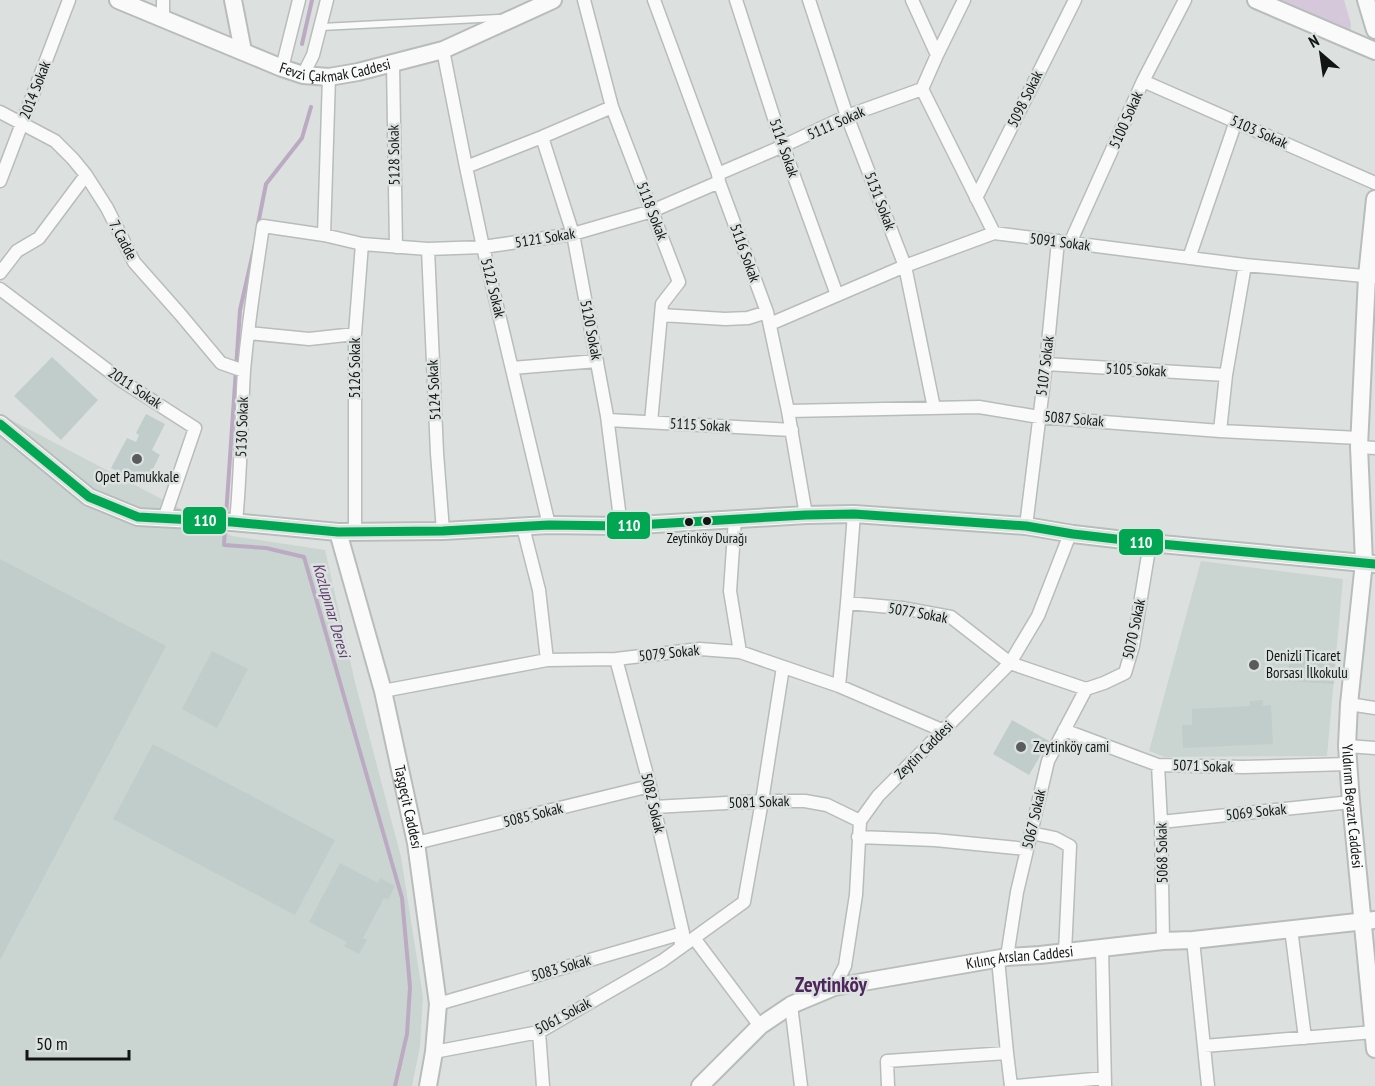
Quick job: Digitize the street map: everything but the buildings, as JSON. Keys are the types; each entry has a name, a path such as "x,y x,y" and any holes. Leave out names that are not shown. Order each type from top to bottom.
{"street":[{"name":"2014 Sokak","path":"0,181 69,0"},
{"name":"Fevzi Çakmak Caddesi","path":"118,0 282,68 303,75 329,77 358,72 443,50 553,0"},
{"path":"163,0 163,18"},
{"path":"233,0 243,51"},
{"path":"282,68 299,0"},
{"path":"303,75 313,55 327,0"},
{"name":"5118 Sokak","path":"584,0 612,107 679,282 662,304 651,422"},
{"name":"5116 Sokak","path":"654,0 768,318 792,430 806,515"},
{"name":"5114 Sokak","path":"736,0 783,147 837,295"},
{"name":"5131 Sokak","path":"809,0 847,116 905,266 934,408"},
{"path":"912,0 937,55"},
{"path":"964,0 922,88 993,233"},
{"name":"5098 Sokak","path":"976,198 1075,0"},
{"name":"5100 Sokak","path":"1064,242 1185,0"},
{"path":"1256,0 1375,51"},
{"path":"1366,0 1375,30"},
{"name":"5122 Sokak","path":"443,50 483,247 549,525"},
{"name":"5128 Sokak","path":"393,63 396,248"},
{"path":"329,77 324,235 362,244"},
{"name":"5103 Sokak","path":"1143,81 1375,183"},
{"name":"5111 Sokak","path":"719,178 847,116 922,88"},
{"path":"466,167 612,107"},
{"name":"7. Cadde","path":"0,112 55,141 74,159 107,208 134,262 221,363 241,370"},
{"path":"1189,258 1236,121"},
{"name":"5120 Sokak","path":"542,137 573,234 608,420 621,526"},
{"path":"0,273 16,251 39,238 86,175"},
{"name":"5121 Sokak","path":"362,244 428,249 483,247 573,234 652,211 719,178"},
{"name":"Yıldırım Beyazıt Caddesi","path":"1375,199 1364,445 1369,563 1349,704 1347,746 1351,802 1369,920 1375,1049"},
{"name":"5130 Sokak","path":"234,522 240,480 241,370 263,226 324,235"},
{"name":"5091 Sokak","path":"661,315 725,319 768,318 837,295 905,266 993,233 1245,265 1371,276"},
{"name":"5107 Sokak","path":"1026,526 1064,242"},
{"name":"5126 Sokak","path":"346,532 355,334 362,244"},
{"name":"5124 Sokak","path":"428,249 437,453 443,531"},
{"path":"1220,431 1226,375 1245,265"},
{"name":"2011 Sokak","path":"0,289 122,381 195,428 164,519"},
{"path":"248,333 309,339 355,334"},
{"path":"512,368 597,361"},
{"name":"5105 Sokak","path":"1046,364 1226,375"},
{"name":"5087 Sokak","path":"788,411 980,407 1039,417 1364,445"},
{"name":"5115 Sokak","path":"608,420 792,430"},
{"path":"0,424 89,496 138,517 234,522 346,532 443,531 549,525 621,526 854,514 1026,526 1070,534 1150,543 1369,563"},
{"path":"839,686 854,514"},
{"path":"735,519 730,591 741,652"},
{"path":"523,527 539,590 547,660"},
{"name":"Taşgeçit Caddesi","path":"346,532 416,843 438,1004 434,1052 428,1086"},
{"name":"Zeytin Caddesi","path":"834,987 845,966 856,895 860,821 878,796 1010,663 1038,616 1070,534"},
{"name":"5070 Sokak","path":"1086,689 1125,673 1133,645 1150,543"},
{"name":"5077 Sokak","path":"847,603 951,617 1010,663 1086,689"},
{"name":"5079 Sokak","path":"383,691 547,660 616,659 700,649 741,652 839,686 944,731"},
{"name":"5082 Sokak","path":"616,659 689,935 680,948"},
{"path":"760,1026 689,935 744,902 783,667"},
{"name":"5067 Sokak","path":"1013,1086 1007,1053 1003,958 1047,761 1086,689"},
{"path":"1349,704 1375,708"},
{"name":"5071 Sokak","path":"1064,730 1158,765 1243,767 1348,764"},
{"path":"1347,746 1375,748"},
{"name":"5068 Sokak","path":"1158,765 1163,941"},
{"name":"5085 Sokak","path":"416,843 650,786"},
{"name":"5081 Sokak","path":"654,807 805,801 826,805 860,821"},
{"name":"5069 Sokak","path":"1161,822 1351,802"},
{"path":"1031,833 1055,838 1070,846 1065,952"},
{"path":"858,837 935,840 1027,849"},
{"name":"Kılınç Arslan Caddesi","path":"700,1086 760,1026 791,1005 834,987 1003,958 1369,920"},
{"path":"1291,929 1305,1038"},
{"name":"5083 Sokak","path":"438,1004 689,935"},
{"path":"1193,940 1208,1086"},
{"path":"1013,1086 1105,1082 1102,947"},
{"name":"5061 Sokak","path":"434,1052 539,1032 662,961 680,948"},
{"path":"791,1005 801,1086"},
{"path":"539,1032 543,1086"},
{"path":"1204,1047 1374,1032"},
{"path":"888,1086 887,1061 1007,1053"}],"lane":[{"path":"320,27 515,17"}],"shaded area":[{"path":"1272,0 1344,0 1351,24 1350,36"},
{"path":"0,414 232,536 325,550 355,682 401,857 423,997 420,1047 412,1086 0,1086"},
{"name":"Denizli Ticaret Borsası İlkokulu","path":"1201,561 1343,579 1327,756 1165,757 1149,751"}],"waterway":[{"name":"Kozlupınar Deresi","path":"302,44 312,0"},
{"name":"Kozlupınar Deresi","path":"258,224 266,184 302,138 311,107"},
{"name":"Kozlupınar Deresi","path":"226,516 240,310 255,244"},
{"name":"Kozlupınar Deresi","path":"225,527 224,545 266,548 304,557 402,898 410,987 407,1034 395,1086"}],"transit line":[{"name":"110","path":"0,424 89,497 138,517 232,522 338,532 443,531 549,525 621,526 854,514 1026,526 1150,543 1375,564"}],"place":[{"name":"Opet Pamukkale","path":"137,459"},
{"name":"Zeytinköy Durağı","path":"707,521"},
{"name":"Denizli Ticaret Borsası İlkokulu","path":"1254,665"},
{"name":"Zeytinköy cami","path":"1021,747"}],"district":[{"name":"Zeytinköy","path":"831,985"}]}
